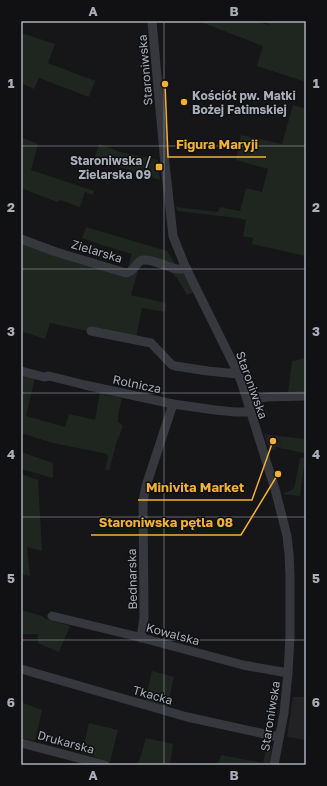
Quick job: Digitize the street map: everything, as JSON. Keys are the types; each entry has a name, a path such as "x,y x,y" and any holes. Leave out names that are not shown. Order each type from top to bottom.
{"street":[{"name":"Staroniwska","path":"152,21 173,236 186,269 238,374 275,489 287,536 290,582 288,673 284,713 274,765"},
{"name":"Zielarska","path":"21,239 56,252 126,273 133,270 140,261 143,260 186,269"},
{"path":"91,331 151,343 172,365 175,366 238,374"},
{"name":"Rolnicza","path":"21,371 173,404 215,410 251,412"},
{"path":"247,400 267,397 306,396"},
{"name":"Bednarska","path":"141,638 144,617 143,501 146,486 173,404"},
{"name":"Kowalska","path":"52,616 243,664 288,673"},
{"name":"Tkacka","path":"21,669 187,717 279,738"},
{"name":"Drukarska","path":"21,743 105,765"}],"shaded area":[{"path":"198,21 255,21 268,25 269,21 306,21 306,82 257,66 263,46"},
{"path":"21,33 55,44 48,63 95,81 89,97 39,78 34,89 21,83"},
{"path":"293,105 306,109 306,256 252,244 253,238 243,236 246,220 177,211 176,207 218,212 220,207 240,211 246,188 262,192 268,169 236,160 241,135 282,144"},
{"path":"21,137 38,144 31,170 94,191 93,195 85,192 80,207 60,200 57,202 21,188"},
{"path":"99,144 120,152 158,160 160,180 94,159"},
{"path":"86,227 167,251 176,265 139,257 127,271 132,254 82,238"},
{"path":"21,243 126,275 139,267 131,295 166,303 165,312 142,308 136,338 90,327 88,331 50,323 45,339 21,331"},
{"path":"169,271 184,273 194,292 187,295 177,278"},
{"path":"306,358 306,392 288,393 292,361"},
{"path":"21,374 35,378 26,416 65,427 69,414 95,420 100,392 122,398 118,414 118,422 123,426 116,444 109,471 105,469 108,457 107,454 53,443 21,433"},
{"path":"264,434 278,436 283,449 276,447 275,450 269,448"},
{"path":"278,436 306,439 306,453 283,449"},
{"path":"21,452 53,463 53,478 21,469"},
{"path":"305,457 300,496 283,494 293,489 300,458"},
{"path":"21,474 38,480 42,551 27,547 30,576 21,574"},
{"path":"21,610 70,626 59,652 38,643 38,634 21,634"},
{"path":"152,671 174,677 167,708 145,702"},
{"path":"293,697 306,697 306,740 287,737"},
{"path":"21,702 42,710 35,741 21,738"},
{"path":"89,723 118,730 110,762 82,753"},
{"path":"146,738 173,744 170,765 138,765"},
{"path":"268,741 272,747 269,765 218,765 221,755 263,763"}],"place":[{"name":"Figura Maryji","path":"165,84"},
{"name":"Kościół pw. Matki Bożej Fatimskiej","path":"184,102"},
{"name":"Staroniwska / Zielarska 09","path":"159,167"},
{"name":"Minivita Market","path":"273,441"},
{"name":"Staroniwska pętla 08","path":"278,474"}]}
